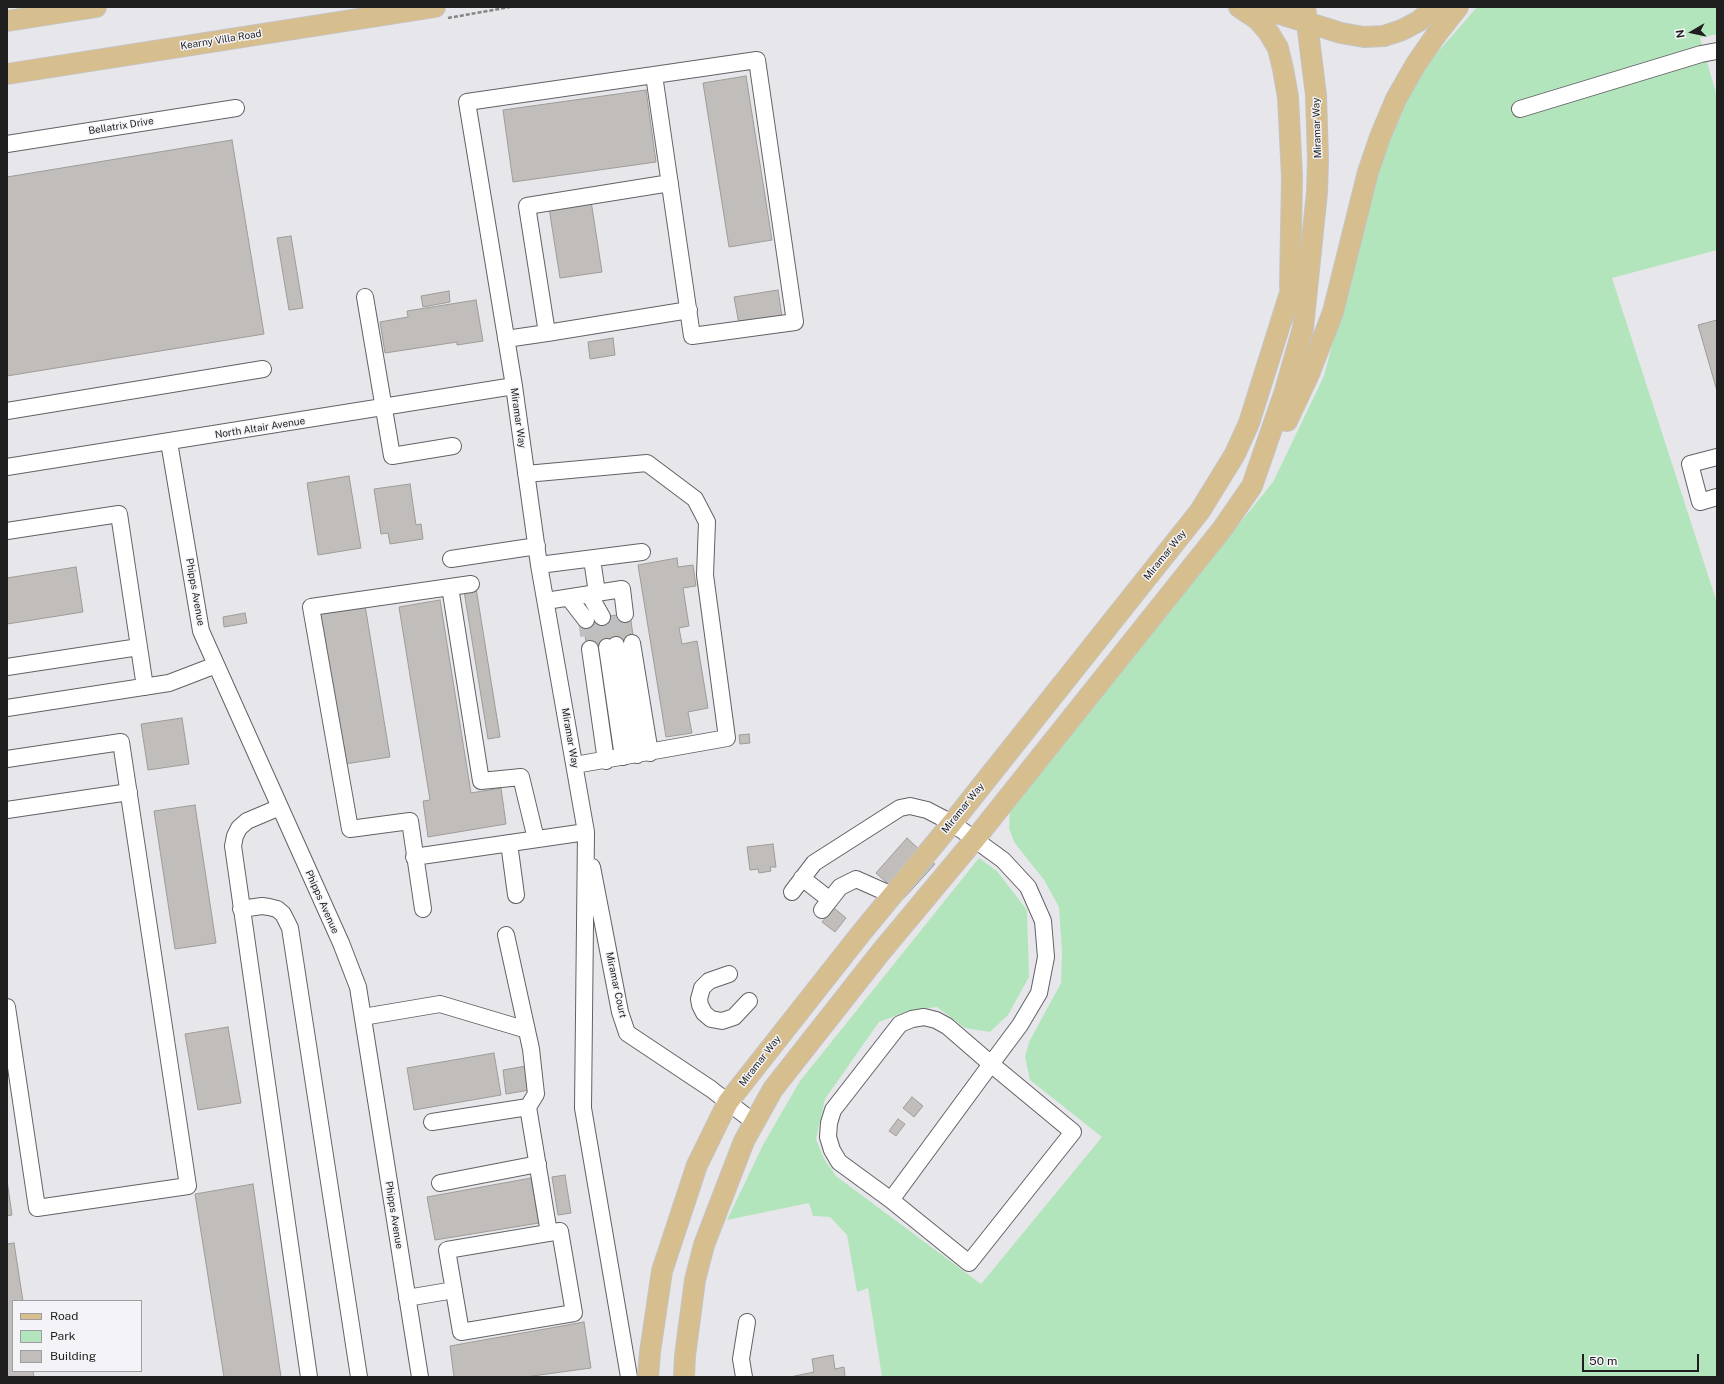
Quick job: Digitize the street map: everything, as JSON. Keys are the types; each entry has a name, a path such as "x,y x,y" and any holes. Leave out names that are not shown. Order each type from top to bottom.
{"main road":[{"path":"7,21 96,7"},
{"name":"Kearny Villa Road","path":"7,74 435,7"},
{"path":"1239,7 1258,20 1269,33 1278,48 1288,97 1292,177 1290,293"},
{"path":"1245,7 1280,14 1307,15 1341,33 1364,37 1384,36 1408,27 1435,7"},
{"path":"1252,486 1279,437 1321,346 1342,281 1368,172 1380,137 1396,99 1420,58 1458,7"},
{"name":"Miramar Way","path":"684,1377 685,1356 695,1280 704,1245 744,1141 778,1083 880,953 975,838 1223,528 1252,486 1284,394 1303,328 1318,159 1316,95 1307,15"},
{"name":"Miramar Way","path":"648,1377 650,1352 662,1271 697,1165 728,1102 1200,511 1235,454 1253,411 1290,293 1311,250"}],"street":[{"path":"1520,109 1701,54 1717,52"},
{"path":"757,60 795,322 692,336 670,183 654,75 757,60"},
{"name":"Miramar Way","path":"629,1377 583,1108 586,832 539,565 514,386 467,102 654,75"},
{"name":"Bellatrix Drive","path":"7,144 236,108"},
{"path":"547,333 527,206 670,183"},
{"path":"365,297 392,456 453,446"},
{"path":"506,339 689,310"},
{"path":"7,411 263,369"},
{"name":"North Altair Avenue","path":"7,467 384,408 514,386"},
{"name":"Phipps Avenue","path":"169,442 201,631 341,944 358,987 420,1377"},
{"path":"1717,457 1690,464 1700,502 1717,497"},
{"path":"526,474 647,463 695,500 707,522 705,575 727,738 575,765"},
{"path":"7,531 119,514 145,687"},
{"path":"451,558 536,546"},
{"path":"539,565 642,552"},
{"path":"592,559 595,593 605,617"},
{"path":"423,909 414,857 410,821 350,829 311,607 471,584"},
{"path":"450,587 481,781 521,777 536,839"},
{"path":"546,601 595,593"},
{"path":"595,593 605,617"},
{"path":"595,593 605,617"},
{"path":"629,756 611,646 629,756"},
{"path":"7,667 139,647"},
{"path":"7,708 169,683 216,664"},
{"path":"7,759 122,742 188,1186 37,1208 7,1007"},
{"path":"7,810 129,792"},
{"path":"792,892 814,863 900,808 910,806 921,808 952,823 975,838 1003,860 1028,887 1043,921 1046,957 1039,993 1020,1024 891,1200"},
{"path":"280,807 247,821 239,828 235,836 233,846 309,1377"},
{"path":"414,857 586,832"},
{"name":"Miramar Court","path":"586,832 620,1012 627,1033 711,1088 755,1122"},
{"path":"509,843 516,895"},
{"path":"802,878 826,905 840,887 856,879 892,895"},
{"path":"241,909 262,906 277,909 283,914 290,928 359,1377"},
{"path":"506,935 531,1049 536,1094 528,1107 549,1233"},
{"path":"729,974 709,981 702,988 699,999 704,1013 710,1019 722,1021 734,1017 749,1002"},
{"path":"363,1017 440,1004 527,1030"},
{"path":"924,1017 942,1023 991,1064 1073,1132 969,1263 891,1200 839,1162 832,1150 828,1137 829,1123 833,1110 900,1024 912,1019 924,1017"},
{"path":"432,1122 528,1107"},
{"path":"440,1183 538,1164"},
{"path":"560,1231 574,1313 461,1332 454,1290 447,1250 560,1231"},
{"path":"407,1298 454,1290"},
{"path":"744,1377 741,1359 747,1322"}],"green space":[{"path":"1477,7 1717,7 1717,34 1700,38 1717,96 1717,250 1612,278 1717,603 1717,1377 882,1377 868,1288 857,1292 847,1235 830,1217 813,1216 809,1203 727,1220 764,1143 800,1081 979,858 997,871 1027,910 1029,977 1008,1015 990,1032 965,1028 937,1007 908,1011 879,1022 825,1099 816,1139 824,1159 836,1176 981,1284 1102,1137 1030,1080 1025,1057 1029,1042 1061,983 1062,952 1059,907 1044,880 1014,842 1009,828 1010,808 1273,482 1324,376 1378,167 1416,77"}],"building":[{"path":"746,76 772,240 729,247 703,83"},
{"path":"646,90 656,162 513,182 503,110"},
{"path":"232,140 264,334 7,376 7,177"},
{"path":"591,201 602,272 560,278 549,208"},
{"path":"291,236 303,308 289,310 277,238"},
{"path":"778,290 782,317 739,324 734,297"},
{"path":"449,291 450,302 423,307 421,296"},
{"path":"476,300 483,341 457,345 457,342 385,353 380,322 408,317 407,311"},
{"path":"1717,320 1717,391 1698,325"},
{"path":"613,338 615,355 590,359 588,342"},
{"path":"349,476 361,548 318,555 307,483"},
{"path":"410,484 416,525 421,524 423,539 390,544 388,533 381,534 374,489"},
{"path":"677,558 678,567 693,565 696,586 683,588 689,626 679,628 682,644 697,641 708,708 688,712 692,733 666,737 638,565"},
{"path":"76,567 83,612 7,624 7,578"},
{"path":"476,588 500,737 488,739 464,591"},
{"path":"440,600 471,793 501,788 506,824 428,837 423,801 430,800 399,607"},
{"path":"365,605 390,757 345,764 320,613"},
{"path":"245,613 247,623 224,627 223,617"},
{"path":"630,613 634,643 587,649 583,620"},
{"path":"182,718 189,764 148,770 141,724"},
{"path":"749,734 750,743 740,744 739,735"},
{"path":"195,805 216,943 175,949 154,811"},
{"path":"907,838 935,864 904,898 876,873"},
{"path":"773,844 776,867 770,867 771,871 759,873 758,869 750,870 747,847"},
{"path":"834,908 846,918 835,932 822,922"},
{"path":"228,1027 241,1103 198,1110 185,1034"},
{"path":"494,1053 501,1095 414,1110 407,1068"},
{"path":"526,1066 530,1090 506,1094 503,1070"},
{"path":"912,1097 923,1106 914,1117 903,1108"},
{"path":"898,1119 905,1124 896,1136 889,1131"},
{"path":"565,1175 571,1213 558,1215 552,1177"},
{"path":"531,1178 539,1223 435,1240 427,1197"},
{"path":"7,1180 12,1215 7,1216"},
{"path":"253,1184 281,1377 224,1377 195,1194"},
{"path":"14,1243 23,1300 12,1300 12,1372 33,1372 34,1377 7,1377 7,1244"},
{"path":"584,1322 591,1368 525,1377 454,1377 450,1346"},
{"path":"833,1355 835,1369 844,1367 845,1377 790,1377 814,1372 812,1359"}],"tunnel":[{"path":"615,616 623,644"},
{"path":"602,617 607,647"},
{"path":"586,620 590,649"}]}
